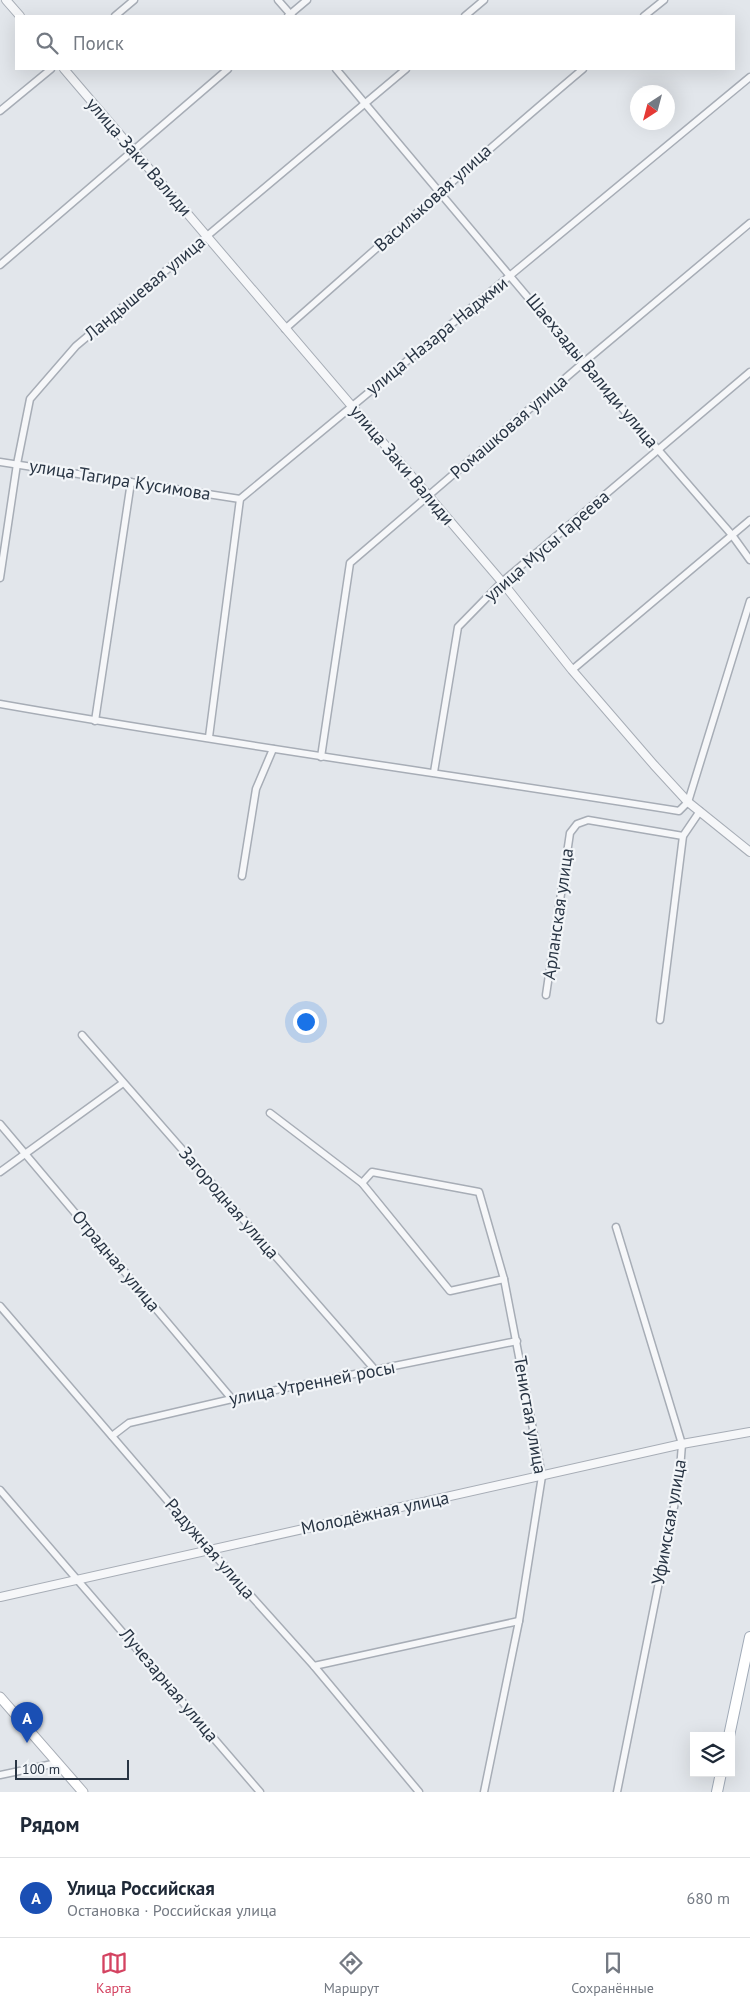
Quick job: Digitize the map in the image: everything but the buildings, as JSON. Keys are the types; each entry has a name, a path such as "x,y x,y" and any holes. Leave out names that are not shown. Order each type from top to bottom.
{"main road":[{"path":"730,1732 750,1636"},
{"path":"0,1697 82,1792"},
{"path":"717,1792 720,1777"}],"street":[{"path":"6,0 19,15"},
{"path":"116,15 134,0"},
{"path":"278,0 289,15"},
{"path":"291,15 307,0"},
{"path":"466,15 484,0"},
{"path":"645,15 664,0"},
{"path":"0,111 50,70"},
{"name":"улица Заки Валиди","path":"65,70 502,582 572,670 654,765 688,802 750,852"},
{"path":"0,265 227,70"},
{"name":"Шаехзады Валиди улица","path":"337,70 583,363 732,535 750,560"},
{"name":"Ландышевая улица","path":"0,578 17,464 30,399 76,346 405,70"},
{"name":"Васильковая улица","path":"285,329 442,193 491,147 582,70"},
{"name":"улица Назара Наджми","path":"240,499 750,77"},
{"name":"Ромашковая улица","path":"321,757 350,563 583,363 750,224"},
{"name":"улица Мусы Гареева","path":"434,772 458,627 502,582 750,372"},
{"name":"улица Тагира Кусимова","path":"0,462 240,499"},
{"path":"95,721 131,482"},
{"path":"209,737 240,499"},
{"path":"572,670 750,520"},
{"path":"0,704 321,757 434,772 679,811 688,802 750,601"},
{"path":"242,876 256,789 273,749"},
{"path":"660,1020 683,836 700,811"},
{"name":"Арланская улица","path":"546,995 570,833 577,824 588,820 683,836"},
{"name":"Загородная улица","path":"82,1035 376,1371"},
{"path":"0,1172 123,1083"},
{"path":"270,1113 362,1184 450,1290 504,1279"},
{"name":"Отрадная улица","path":"0,1124 232,1399"},
{"name":"Тенистая улица","path":"362,1184 372,1172 479,1192 504,1279 517,1341 542,1476 519,1621 484,1792"},
{"name":"Уфимская улица","path":"616,1227 682,1444 679,1482 617,1792"},
{"name":"Радужная улица","path":"0,1306 209,1549 314,1666 419,1792"},
{"name":"улица Утренней росы","path":"112,1436 129,1423 232,1399 517,1341"},
{"name":"Молодёжная улица","path":"0,1597 682,1444 750,1432"},
{"name":"Лучезарная улица","path":"0,1490 260,1792"},
{"path":"314,1666 519,1621"},
{"path":"0,1775 57,1763"}],"place":[{"name":"Улица Российская","path":"27,1743"}]}
